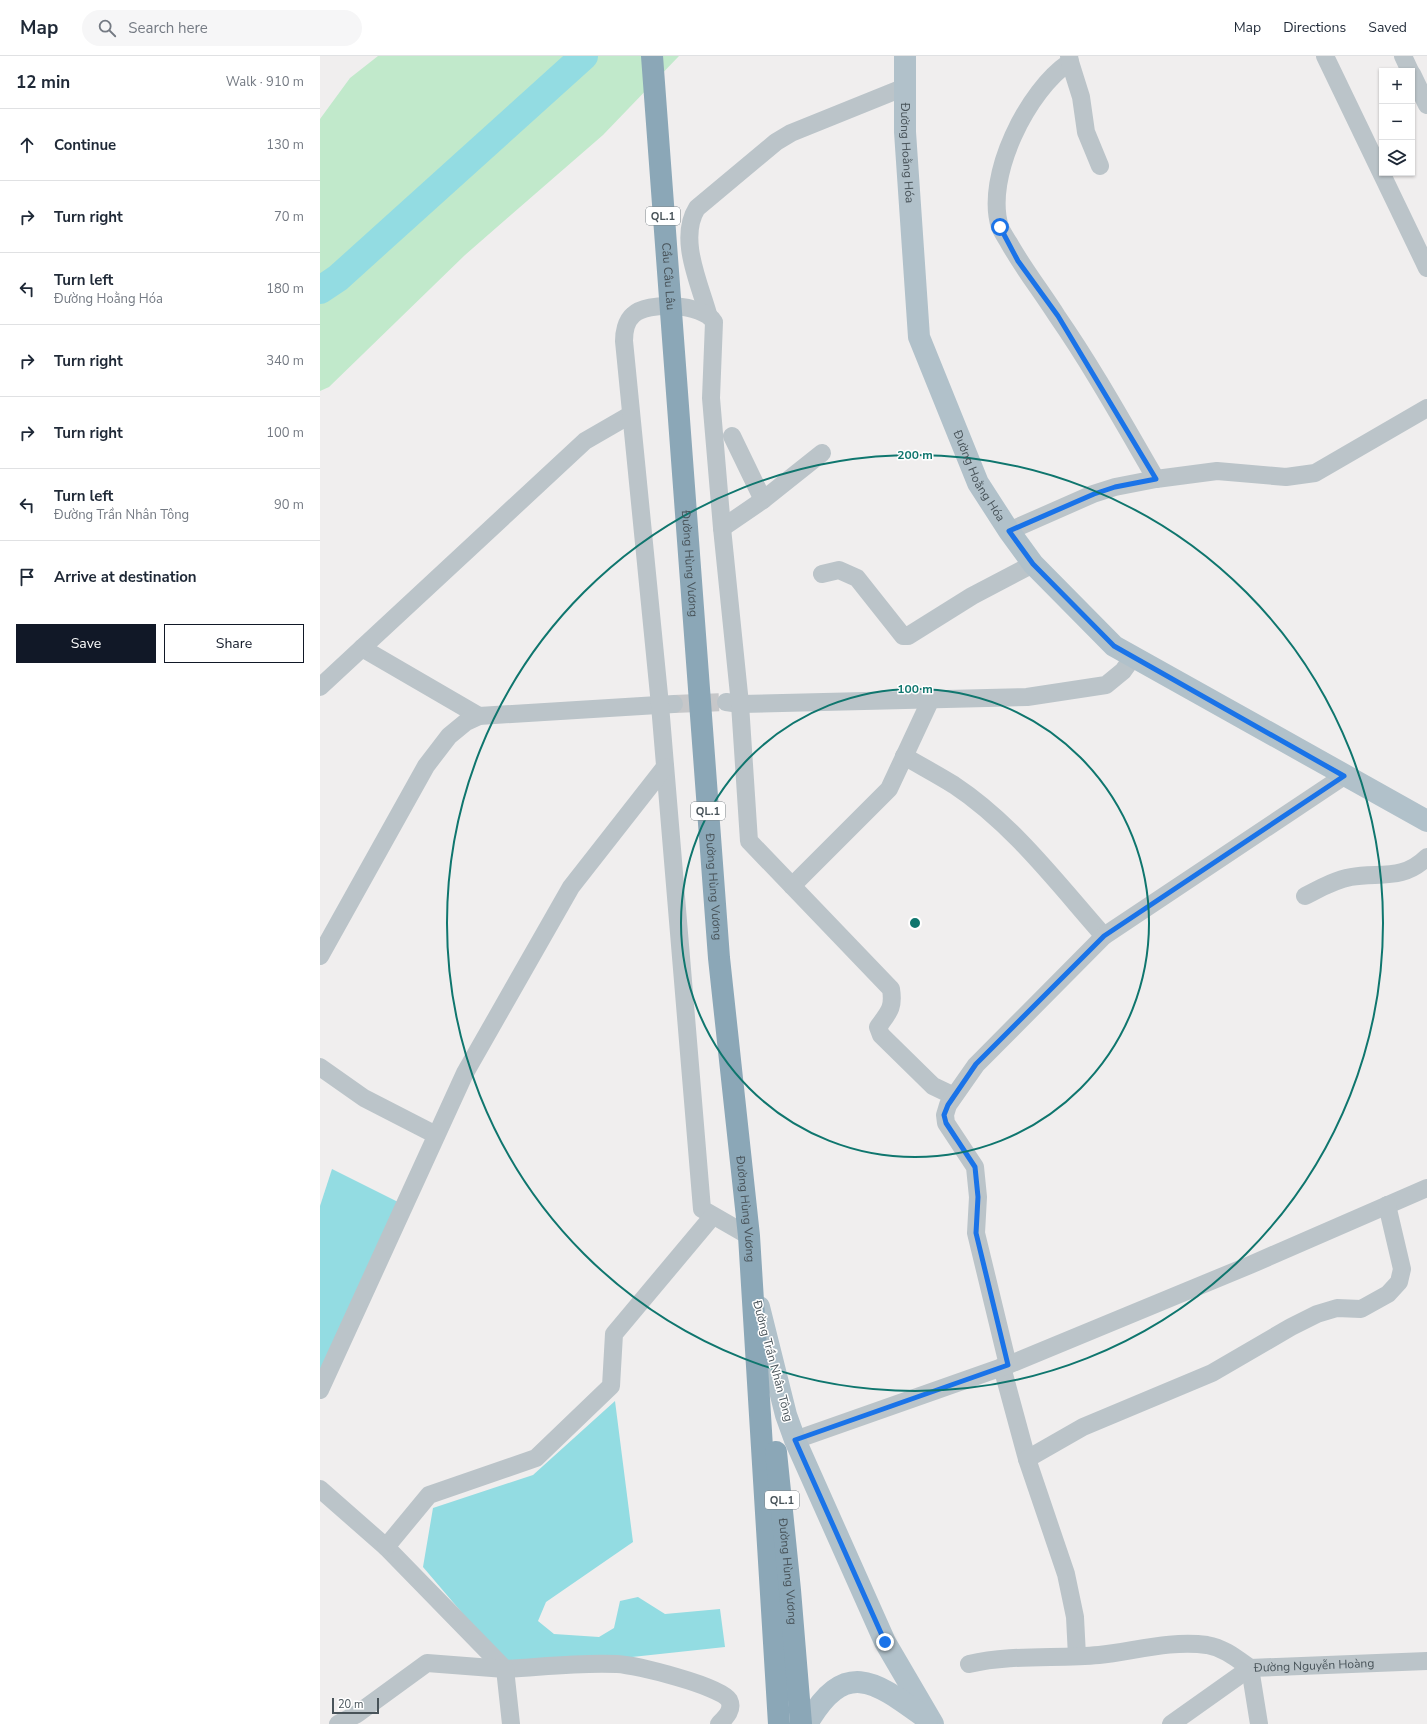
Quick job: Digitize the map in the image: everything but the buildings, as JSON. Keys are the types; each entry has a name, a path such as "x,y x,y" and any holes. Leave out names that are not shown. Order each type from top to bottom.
{"highway":[{"name":"Cầu Câu Lâu","path":"652,56 675,377"},
{"name":"Đường Hùng Vương","path":"675,377 719,958 749,1236 780,1724"},
{"name":"Đường Hùng Vương","path":"751,1277 771,1400 785,1532 801,1724"}],"main road":[{"name":"Đường Hoằng Hóa","path":"905,56 905,132 919,337 978,483 1009,531 1033,564 1114,646 1344,776 1427,821"},
{"name":"Đường Trần Nhân Tông","path":"751,1277 786,1415 795,1440 885,1642 933,1724"},
{"name":"Đường Trần Nhân Tông","path":"807,1724 823,1700 838,1686 854,1682 873,1685 891,1694 933,1724"}],"street":[{"path":"1325,56 1426,262"},
{"path":"1403,56 1409,68"},
{"path":"1100,166 1086,132 1081,97 1069,59 1058,70 1023,118 1005,156 996,196 1000,227 1018,261 1058,316 1156,479"},
{"path":"1415,80 1427,105"},
{"path":"905,87 791,133 776,142 697,208 690,223 689,244 708,314 714,322 711,398 722,528 733,703 749,841 891,989 893,1002 890,1012 878,1026 881,1035 933,1086 954,1096"},
{"path":"708,314 701,310 685,307 661,306 638,311 633,314 627,326 624,341 630,414 667,705 665,767 702,1209 749,1236"},
{"path":"1009,531 1094,494 1115,487 1156,479 1217,471 1286,477 1315,473 1427,408"},
{"path":"320,687 585,441 630,414"},
{"path":"732,436 763,500"},
{"path":"722,528 763,500 822,453"},
{"path":"822,574 839,570 857,578 903,636 908,636 972,596 1033,564"},
{"path":"362,648 480,716"},
{"path":"733,703 1027,697 1106,685 1123,671 1134,657"},
{"path":"792,886 889,789 931,699"},
{"path":"320,956 426,766 449,736 466,722 480,716 667,705"},
{"path":"904,756 955,786 986,811 1015,838 1104,936"},
{"path":"320,1390 465,1073 571,887 665,767"},
{"path":"1077,1656 1075,1617 1066,1574 1027,1459 976,1233 978,1197 975,1167 945,1119 948,1105 976,1064 1104,936 1344,776"},
{"path":"1304,896 1331,883 1351,877 1389,876 1408,869 1427,857"},
{"path":"320,1067 364,1098 436,1135"},
{"path":"795,1440 1005,1366 1250,1265 1427,1188"},
{"path":"1027,1459 1083,1428 1212,1373 1291,1327 1317,1314 1337,1308 1361,1309 1388,1294 1399,1282 1402,1269 1387,1205"},
{"path":"386,1547 429,1495 536,1458 611,1386 614,1334 712,1216"},
{"path":"320,1489 386,1547 505,1669 511,1724"},
{"path":"969,1664 999,1658 1077,1656 1176,1644 1193,1644 1220,1648 1229,1652 1250,1668 1258,1724"},
{"name":"Đường Nguyễn Hoàng","path":"1171,1724 1250,1668 1427,1661"},
{"path":"338,1724 362,1719 427,1663 505,1669 617,1664 662,1672 720,1693 729,1700 730,1707 727,1716 720,1724"}],"green space":[{"path":"378,56 679,56 603,135 465,255 329,387 320,391 320,119 350,78"}],"water":[{"path":"332,1169 400,1203 320,1385 320,1206"},
{"path":"615,1401 633,1542 546,1602 538,1621 554,1634 599,1637 614,1628 620,1601 638,1597 665,1614 720,1609 725,1647 567,1664 507,1661 475,1628 423,1567 433,1508 533,1475"}],"waterway":[{"path":"320,290 338,278 584,56"}],"tunnel":[{"path":"674,704 726,702"}],"route":[{"path":"885,1642 795,1440 1008,1365 976,1233 978,1197 975,1167 946,1123 944,1115 948,1105 976,1064 1104,936 1344,776 1114,646 1033,564 1009,531 1094,494 1115,487 1156,479 1058,316 1018,261 1000,227"}]}
